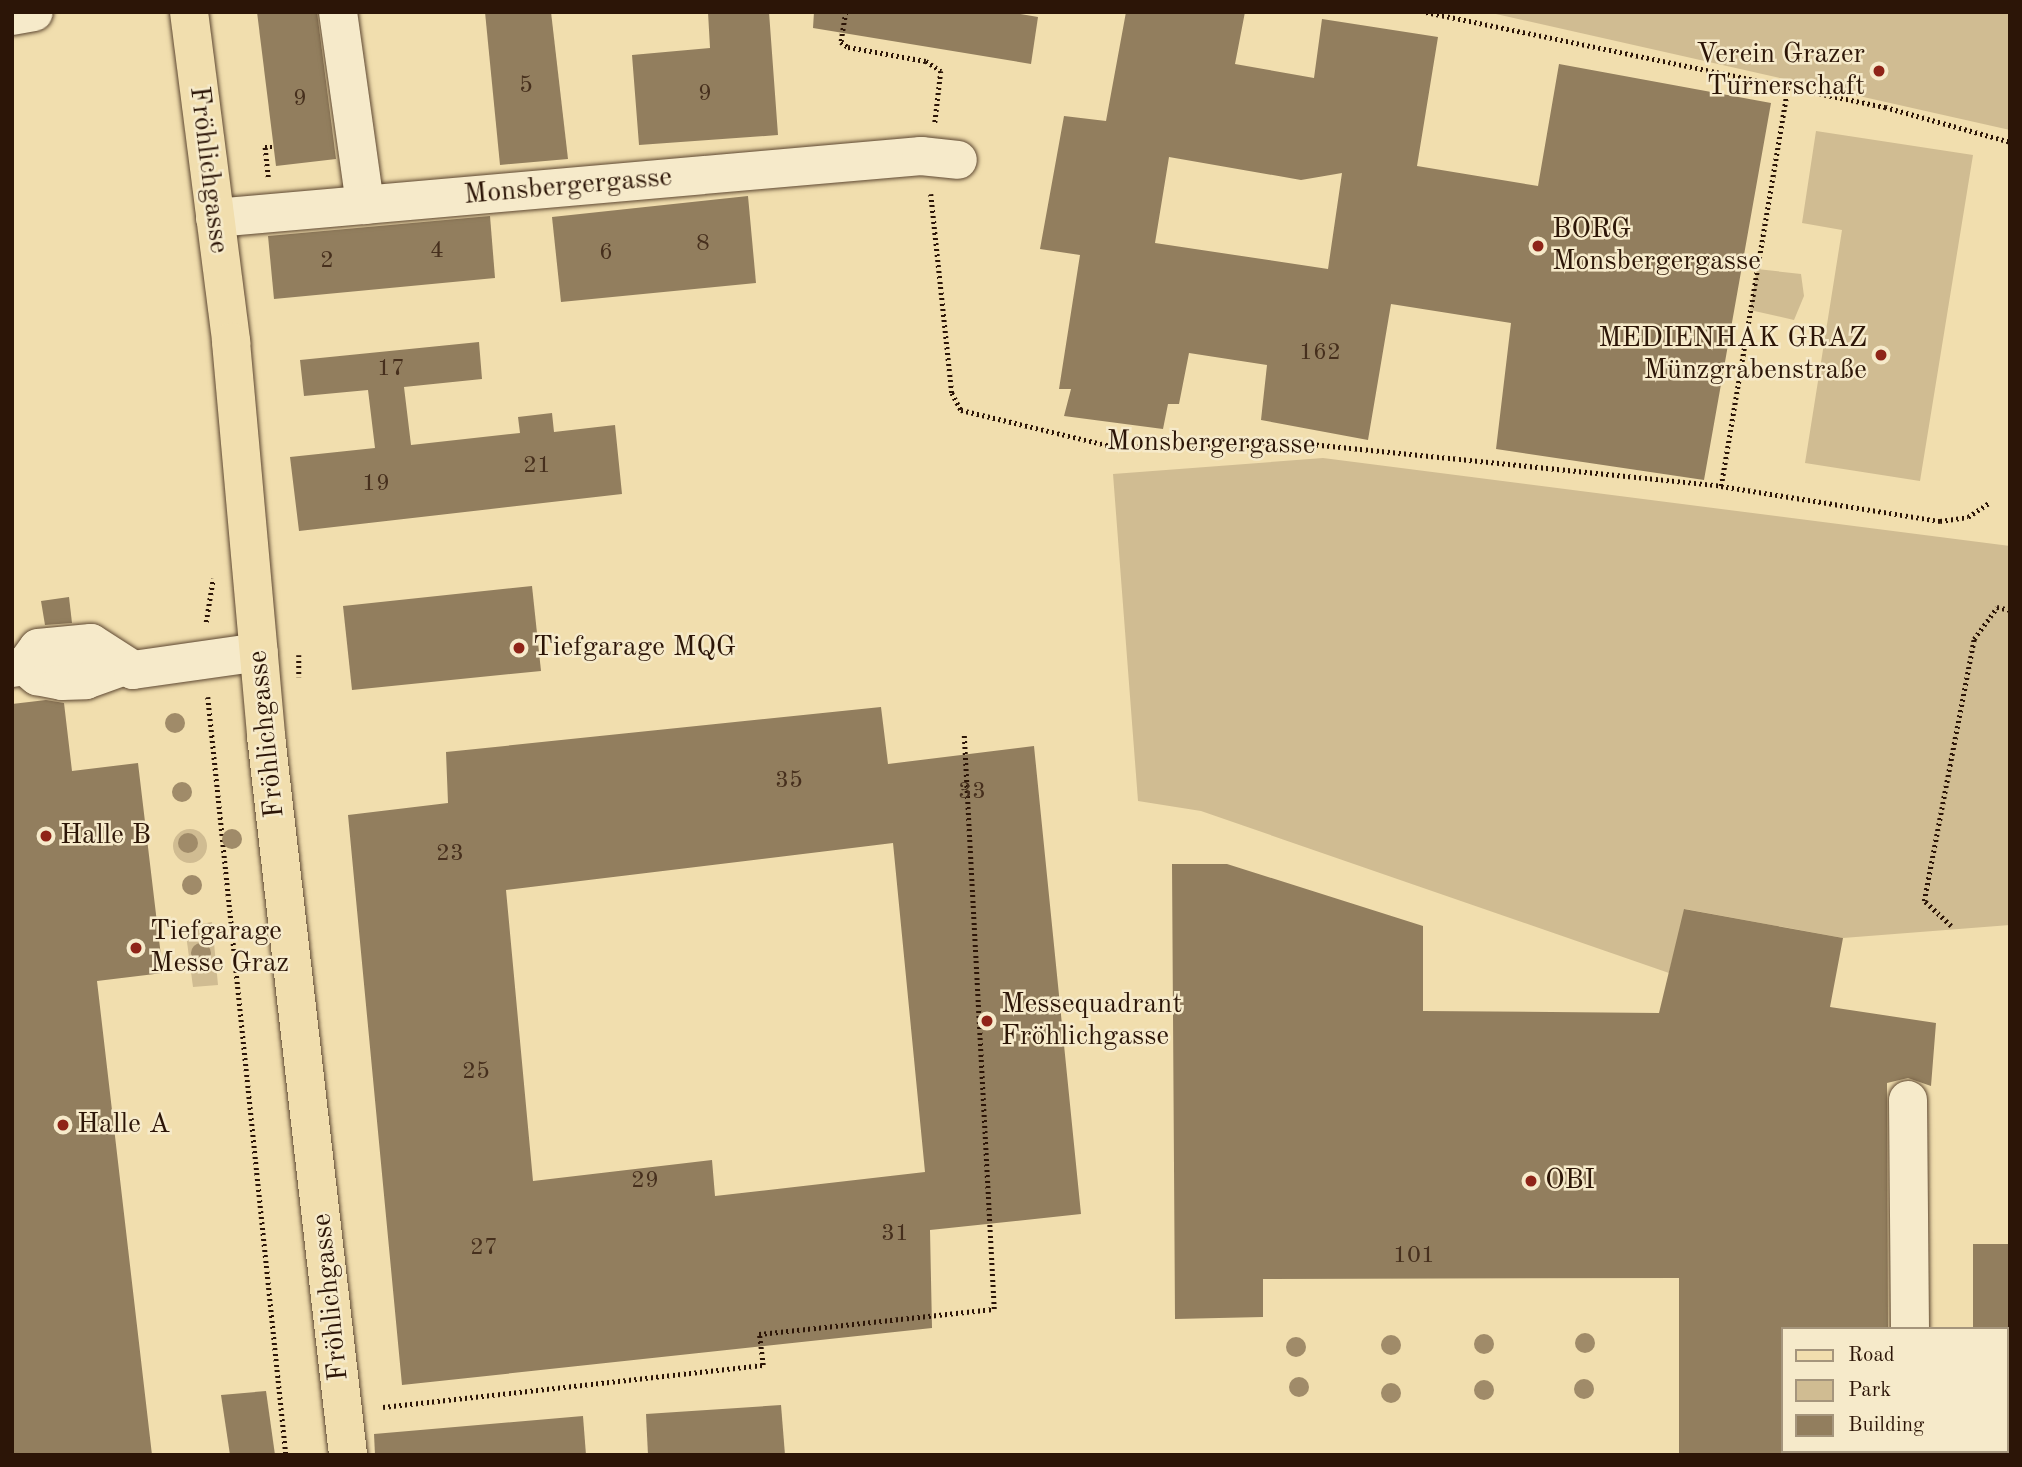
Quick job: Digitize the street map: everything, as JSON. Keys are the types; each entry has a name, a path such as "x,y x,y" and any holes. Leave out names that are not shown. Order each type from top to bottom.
{"main road":[{"name":"Fröhlichgasse","path":"189,12 215,218 259,652 348,1455"}],"street":[{"path":"12,16 34,12"},
{"path":"338,12 365,205"},
{"name":"Monsbergergasse","path":"215,218 921,156 958,160"},
{"path":"19,667 37,676 62,681 86,680 121,667 259,652"},
{"path":"1908,1100 1910,1327"}],"path":[{"path":"846,12 841,42 848,47 926,61 941,71 940,111 921,156"},
{"path":"1426,12 1788,86 2010,142"},
{"path":"1721,486 1788,86"},
{"path":"267,166 265,147 273,147"},
{"name":"Monsbergergasse","path":"921,156 939,224 952,393 961,410 1115,447 1311,444 1721,486 1940,521 1968,517 1990,502"},
{"path":"1951,926 1924,901 1974,639 1997,607 2010,610"},
{"path":"209,699 286,1455"},
{"path":"383,1407 763,1365 760,1334 994,1309 964,734"}],"green space":[{"name":"Verein Grazer Turnerschaft","path":"1487,12 2010,12 2010,130"},
{"name":"MEDIENHAK GRAZ Münzgrabenstraße","path":"1816,131 1973,155 1920,481 1805,463 1842,230 1802,223"},
{"path":"1757,269 1801,274 1804,296 1794,320 1750,310"},
{"path":"1323,458 2010,546 2010,925 1843,938 1685,909 1669,973 1201,811 1138,801 1113,474"},
{"path":"190,829 202,834 207,846 202,858 190,863 178,858 173,846 178,834"},
{"path":"212,922 218,985 193,987 185,927"}],"building":[{"path":"257,12 317,12 336,159 276,166"},
{"path":"485,12 551,12 568,159 500,165"},
{"path":"708,12 769,12 778,135 639,145 632,55 710,48"},
{"path":"814,12 1009,12 1038,17 1031,64 813,28"},
{"name":"BORG Monsbergergasse","path":"1126,12 1245,12 1235,64 1314,78 1322,19 1438,37 1417,166 1538,186 1559,64 1771,103 1704,480 1496,449 1511,323 1391,304 1368,440 1261,420 1267,365 1189,353 1179,404 1168,404 1163,429 1064,416 1071,389 1059,389 1080,255 1040,249 1064,116 1106,121","holes":["1169,157 1301,180 1342,173 1328,269 1155,243"]},
{"path":"748,196 756,283 561,302 552,217"},
{"path":"490,216 495,278 274,299 268,236"},
{"path":"479,342 482,379 404,387 411,445 520,433 518,417 552,413 554,432 615,425 622,494 299,531 290,457 375,448 368,390 304,396 300,360"},
{"path":"532,586 541,671 352,690 343,606"},
{"path":"69,597 72,623 45,625 41,601"},
{"name":"Halle A","path":"46,700 64,703 72,771 138,763 163,973 97,981 152,1455 12,1455 12,704"},
{"name":"Messequadrant Fröhlichgasse","path":"881,707 888,764 1034,746 1081,1214 930,1230 932,1328 402,1385 348,815 448,803 446,752","holes":["893,843 925,1172 715,1196 712,1160 533,1181 506,890"]},
{"name":"OBI","path":"1172,864 1227,864 1423,926 1423,1011 1659,1013 1684,909 1843,938 1830,1007 1936,1023 1931,1086 1908,1078 1887,1083 1888,1327 1780,1327 1782,1455 1679,1455 1679,1278 1263,1279 1263,1317 1175,1319"},
{"path":"1973,1244 2010,1244 2010,1329 1973,1327"},
{"path":"266,1391 275,1455 230,1455 221,1395"},
{"path":"781,1405 785,1455 648,1455 646,1414"},
{"path":"583,1416 586,1455 375,1455 374,1434"}],"place":[{"name":"Verein Grazer Turnerschaft","path":"1879,71"},
{"name":"BORG Monsbergergasse","path":"1538,246"},
{"name":"MEDIENHAK GRAZ Münzgrabenstraße","path":"1881,355"},
{"name":"Tiefgarage MQG","path":"519,648"},
{"name":"Halle B","path":"46,836"},
{"name":"Tiefgarage Messe Graz","path":"136,948"},
{"name":"Messequadrant Fröhlichgasse","path":"987,1021"},
{"name":"Halle A","path":"63,1125"},
{"name":"OBI","path":"1531,1181"}]}
